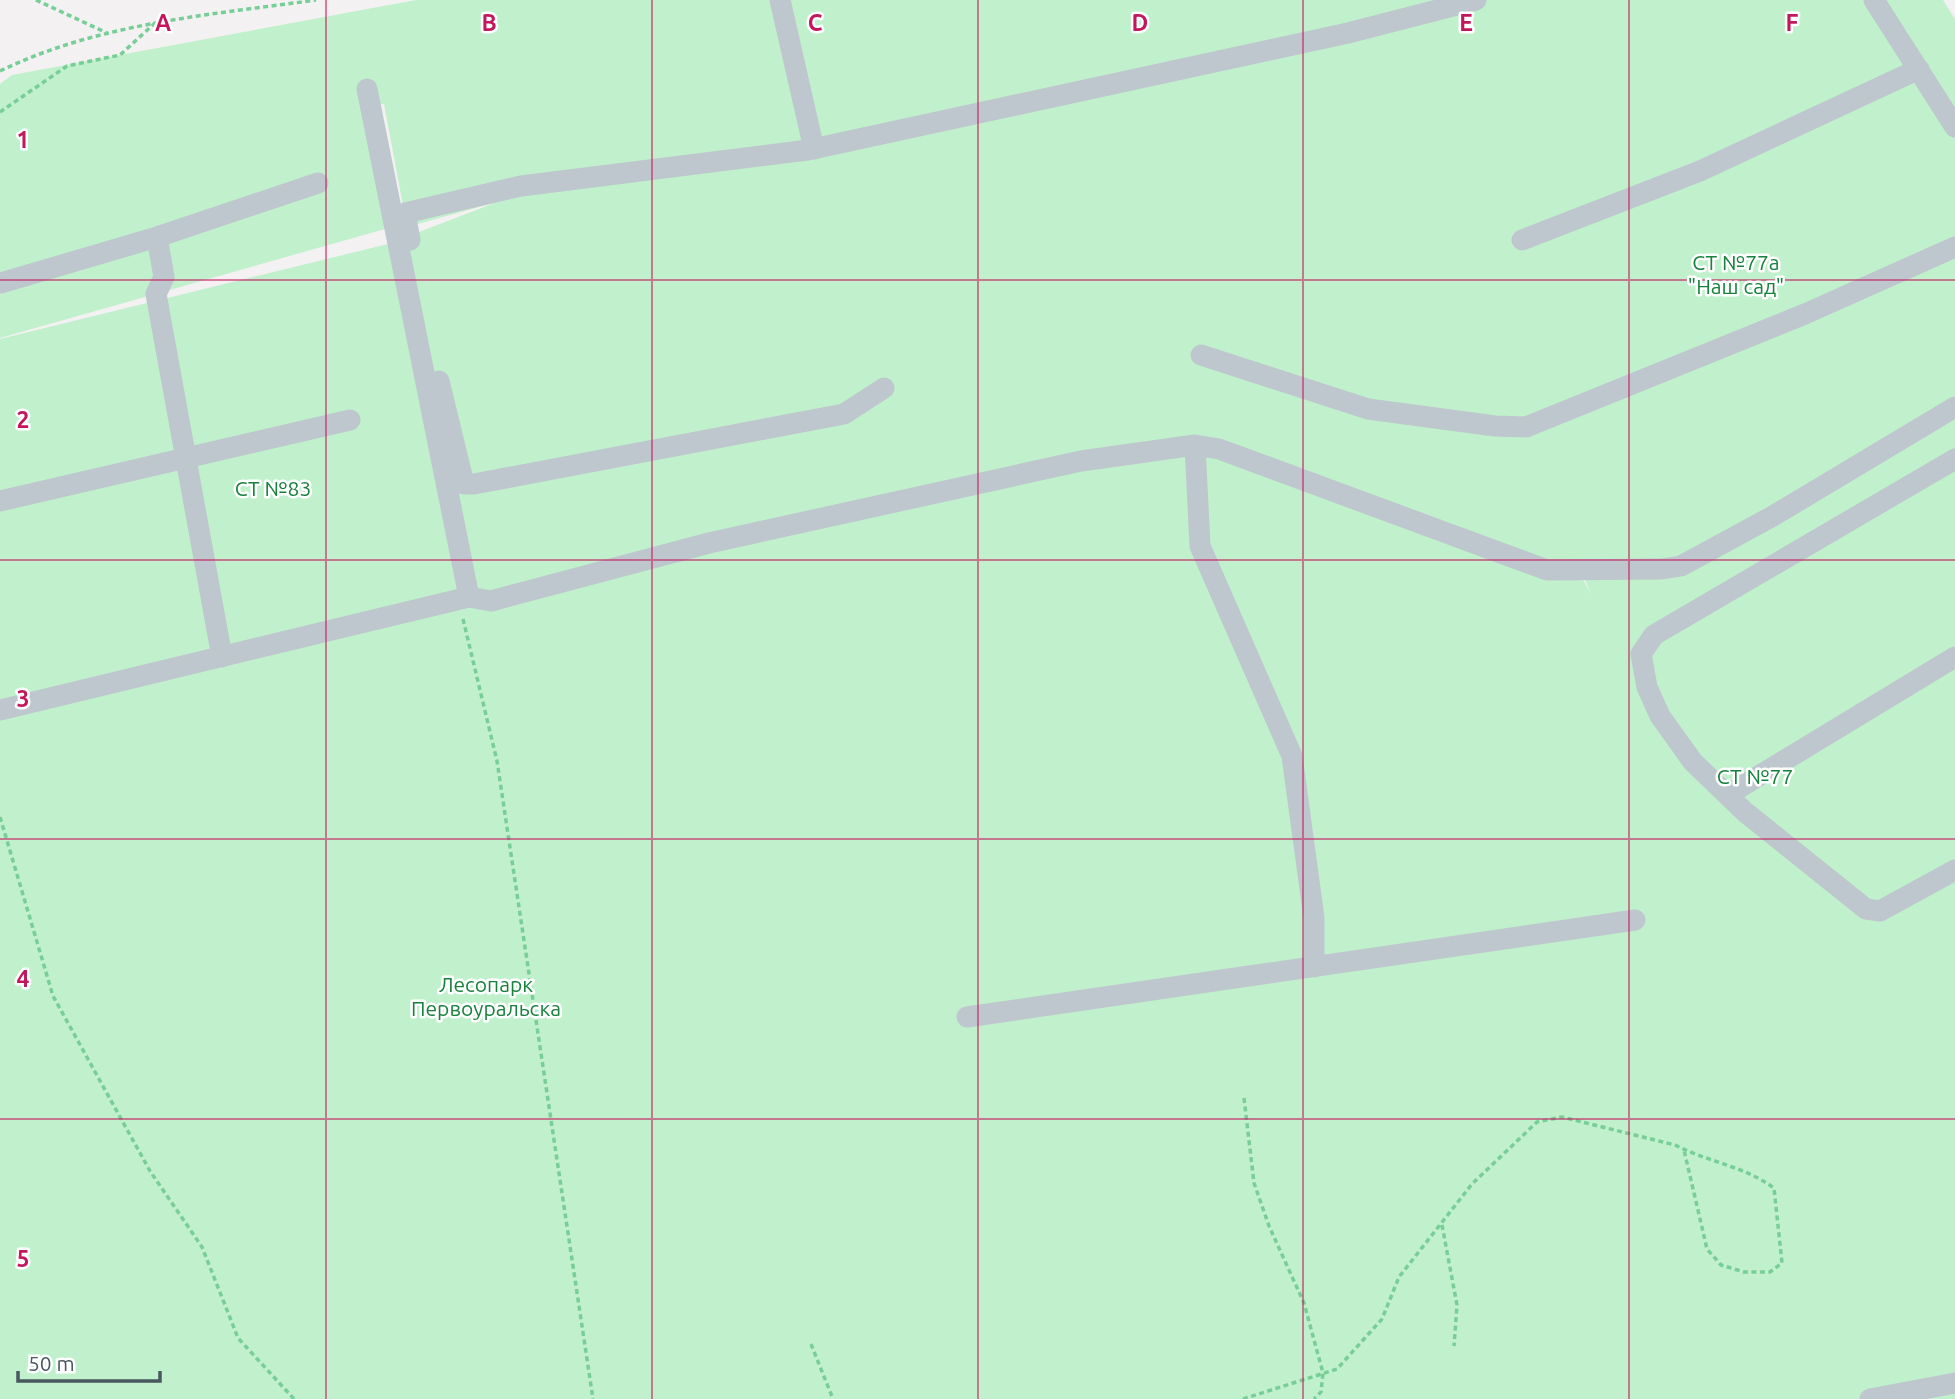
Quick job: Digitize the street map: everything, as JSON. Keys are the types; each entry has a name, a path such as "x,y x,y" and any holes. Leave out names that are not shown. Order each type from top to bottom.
{"street":[{"path":"780,0 814,149"},
{"path":"884,388 844,414 464,484 423,313 405,213 521,186 814,149 1348,33 1476,0"},
{"path":"1874,0 1955,127"},
{"path":"1522,240 1700,171 1919,69"},
{"path":"367,89 469,597"},
{"path":"1,283 157,237 317,183"},
{"path":"157,237 164,277 156,294 222,657"},
{"path":"1201,355 1368,409 1496,426 1526,427 1805,314 1955,247"},
{"path":"0,710 469,597 491,601 709,543 1081,461 1195,445 1219,449 1547,570 1681,566 1773,516 1955,407"},
{"path":"0,501 350,420"},
{"path":"1195,445 1200,546 1292,756 1314,918 1314,967"},
{"path":"1952,877 1880,911 1866,909 1745,812 1693,762 1660,716 1647,687 1642,648 1654,635 1955,459"},
{"path":"1729,794 1955,657"},
{"path":"967,1017 1635,920"},
{"path":"1870,1399 1955,1383"}],"path":[{"path":"36,0 108,34"},
{"path":"0,71 73,41 157,22 316,0"},
{"path":"0,112 66,66 120,55 157,22"},
{"path":"463,619 497,761 593,1399"},
{"path":"0,817 53,996 150,1171 202,1247 238,1338 294,1399"},
{"path":"1244,1098 1251,1135 1254,1183 1269,1226 1304,1303 1323,1373 1321,1392 1314,1399"},
{"path":"1243,1399 1337,1369 1382,1319 1399,1277 1472,1184 1537,1122 1562,1117 1684,1150 1700,1158 1757,1176 1774,1188 1782,1263 1770,1272 1744,1272 1721,1265 1707,1249 1684,1150"},
{"path":"1442,1225 1457,1305 1454,1346"},
{"path":"811,1344 833,1399"}],"green space":[{"path":"416,0 1943,0 1955,19 1955,397 1891,440 1679,558 1575,565 1591,594 1585,580 1682,571 1955,410 1955,1399 0,1399 0,339 388,244 497,202 407,227 384,104 376,105 399,225 0,338 0,84 12,75"}],"park label":[{"name":"СТ №77а \"Наш сад\"","path":"1736,275"},
{"name":"СТ №83","path":"273,489"},
{"name":"СТ №77","path":"1755,777"},
{"name":"Лесопарк Первоуральска","path":"486,997"}]}
